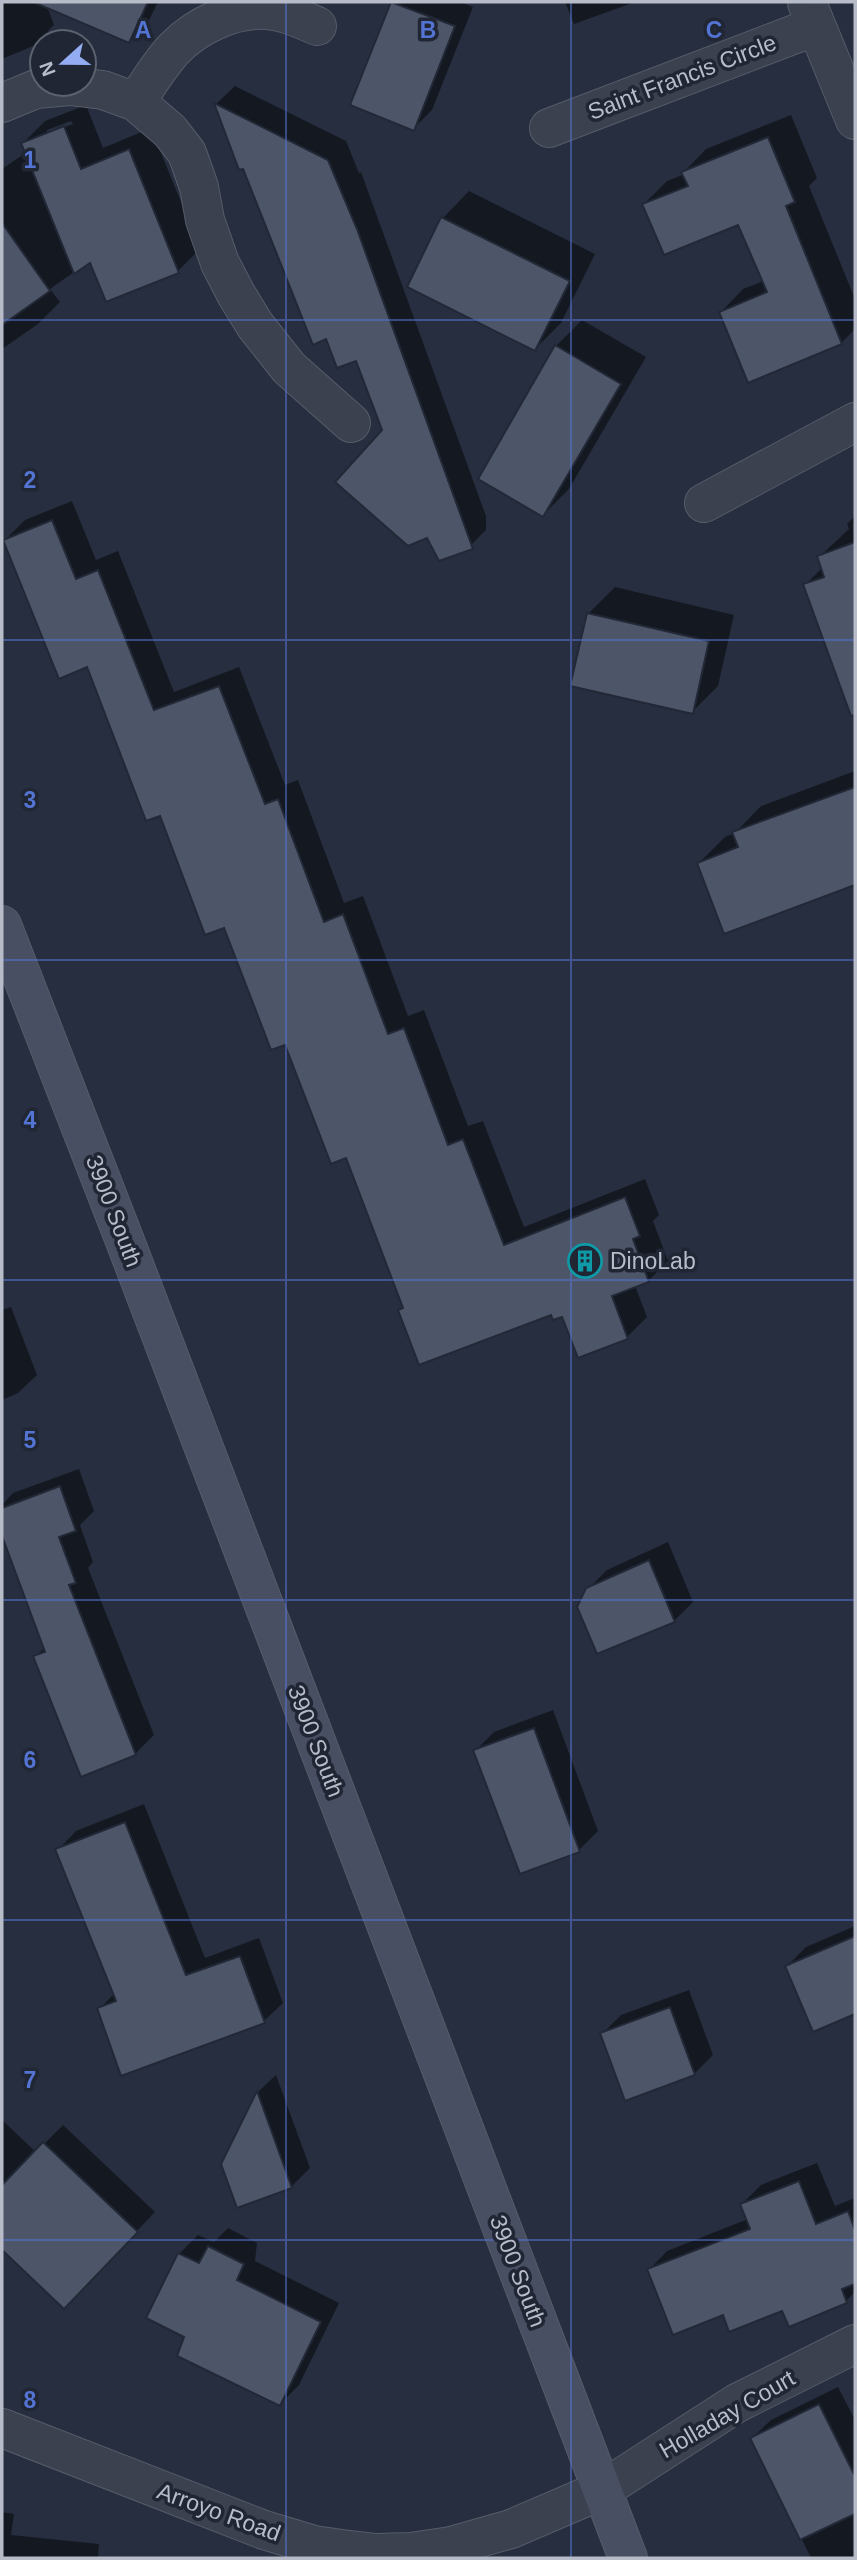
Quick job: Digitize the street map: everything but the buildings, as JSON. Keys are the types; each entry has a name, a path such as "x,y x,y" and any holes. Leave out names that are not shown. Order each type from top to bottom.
{"main road":[{"name":"3900 South","path":"2,925 116,1216 628,2558"}],"street":[{"path":"136,102 174,50 209,23 236,13 266,10 294,16 317,26"},
{"path":"811,14 855,120"},
{"name":"Saint Francis Circle","path":"549,128 811,14"},
{"path":"2,103 36,89 70,86 103,90 136,102 170,131 187,153 200,187 205,220 220,263 255,325 289,368 351,423"},
{"path":"704,503 855,422"},
{"name":"Holladay Court","path":"602,2490 737,2403 855,2344"},
{"name":"Arroyo Road","path":"2,2428 264,2530 314,2545 376,2553 411,2552 461,2544 511,2529 602,2490"}],"place":[{"name":"DinoLab","path":"585,1261"}]}
